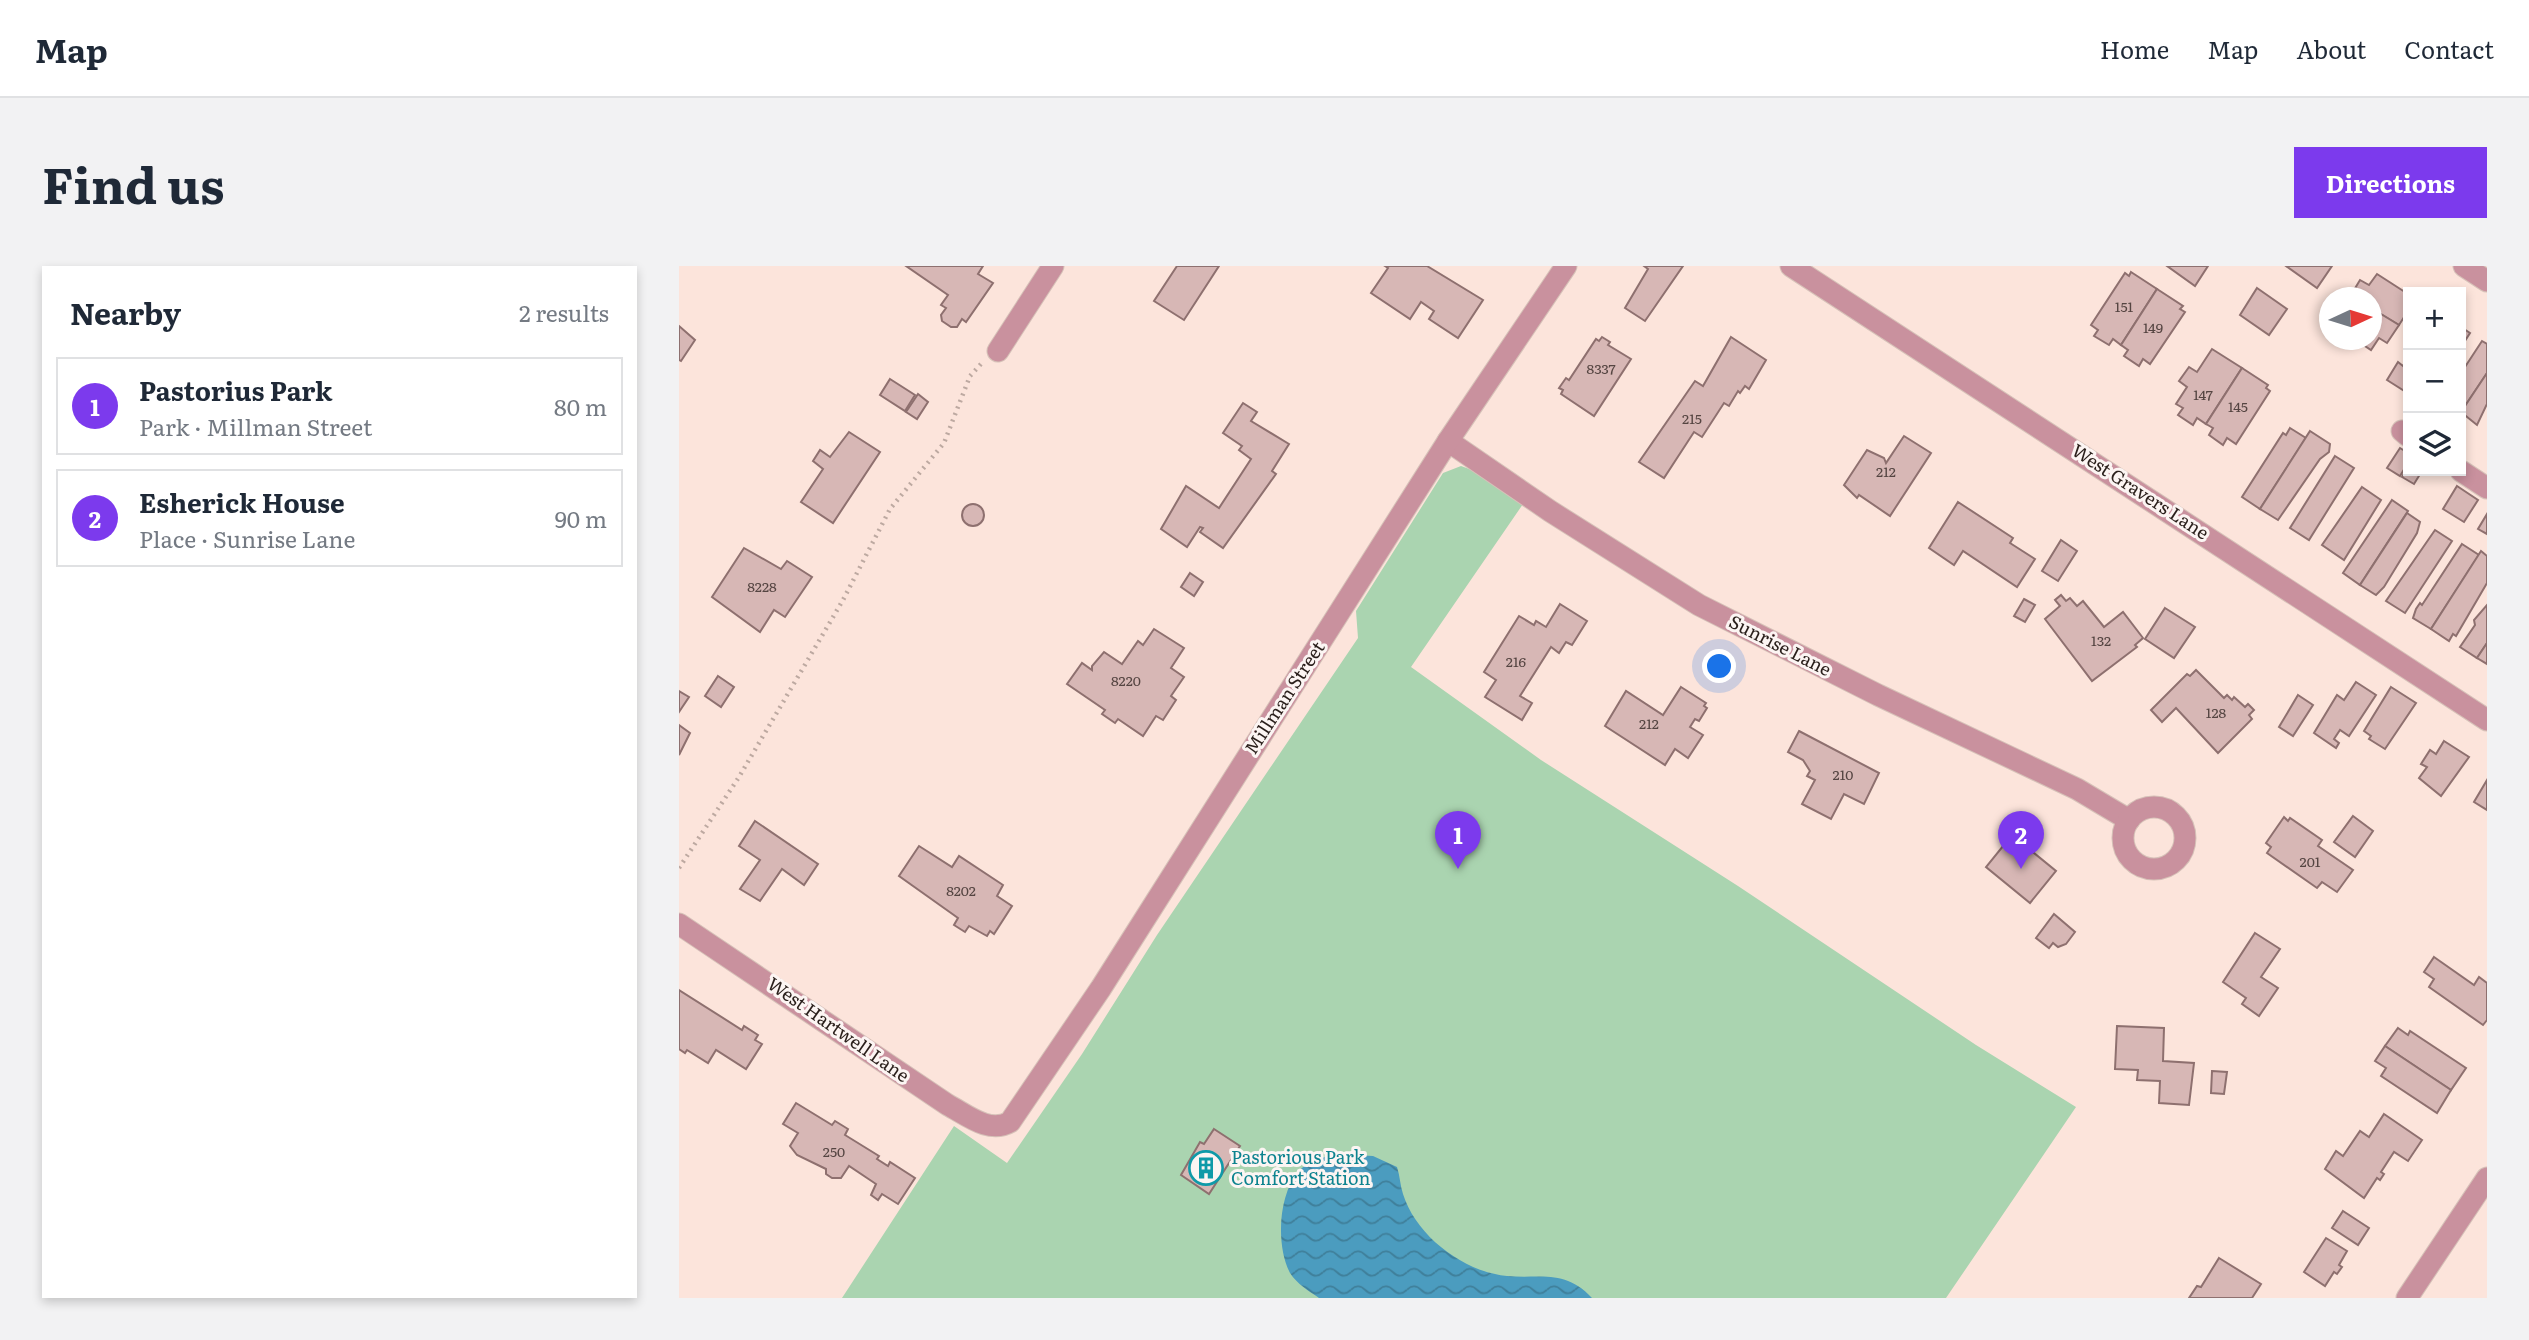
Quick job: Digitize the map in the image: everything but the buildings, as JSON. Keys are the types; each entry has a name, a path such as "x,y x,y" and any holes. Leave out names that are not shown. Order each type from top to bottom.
{"street":[{"path":"998,351 1053,266"},
{"name":"Millman Street","path":"1002,1127 1017,1114 1101,988 1448,440 1566,266"},
{"name":"West Gravers Lane","path":"1791,266 2487,720"},
{"path":"2464,266 2487,281"},
{"name":"Sunrise Lane","path":"1448,440 1550,511 1699,605 1878,695 2077,789 2129,820"},
{"path":"2466,474 2487,488"},
{"name":"West Hartwell Lane","path":"679,924 948,1105 980,1122 1002,1127"},
{"path":"2407,1298 2487,1178"}],"path":[{"path":"679,868 739,777 843,600 890,509 944,443 970,376 998,351"}],"green space":[{"path":"1461,466 1472,470 1523,504 1411,667 1541,760 1738,886 1976,1045 2076,1107 1946,1298 842,1298 954,1126 1007,1163 1358,638 1356,611 1443,473"}],"water":[{"path":"1337,1154 1373,1156 1397,1167 1403,1194 1419,1224 1430,1237 1459,1259 1491,1273 1562,1279 1582,1289 1592,1298 1319,1298 1296,1281 1290,1273 1283,1249 1281,1221 1286,1194 1298,1172 1316,1160"}],"place":[{"name":"Pastorius Park","path":"1458,869"},
{"name":"Esherick House","path":"2021,869"},
{"name":"Pastorious Park Comfort Station","path":"1206,1168"}]}
